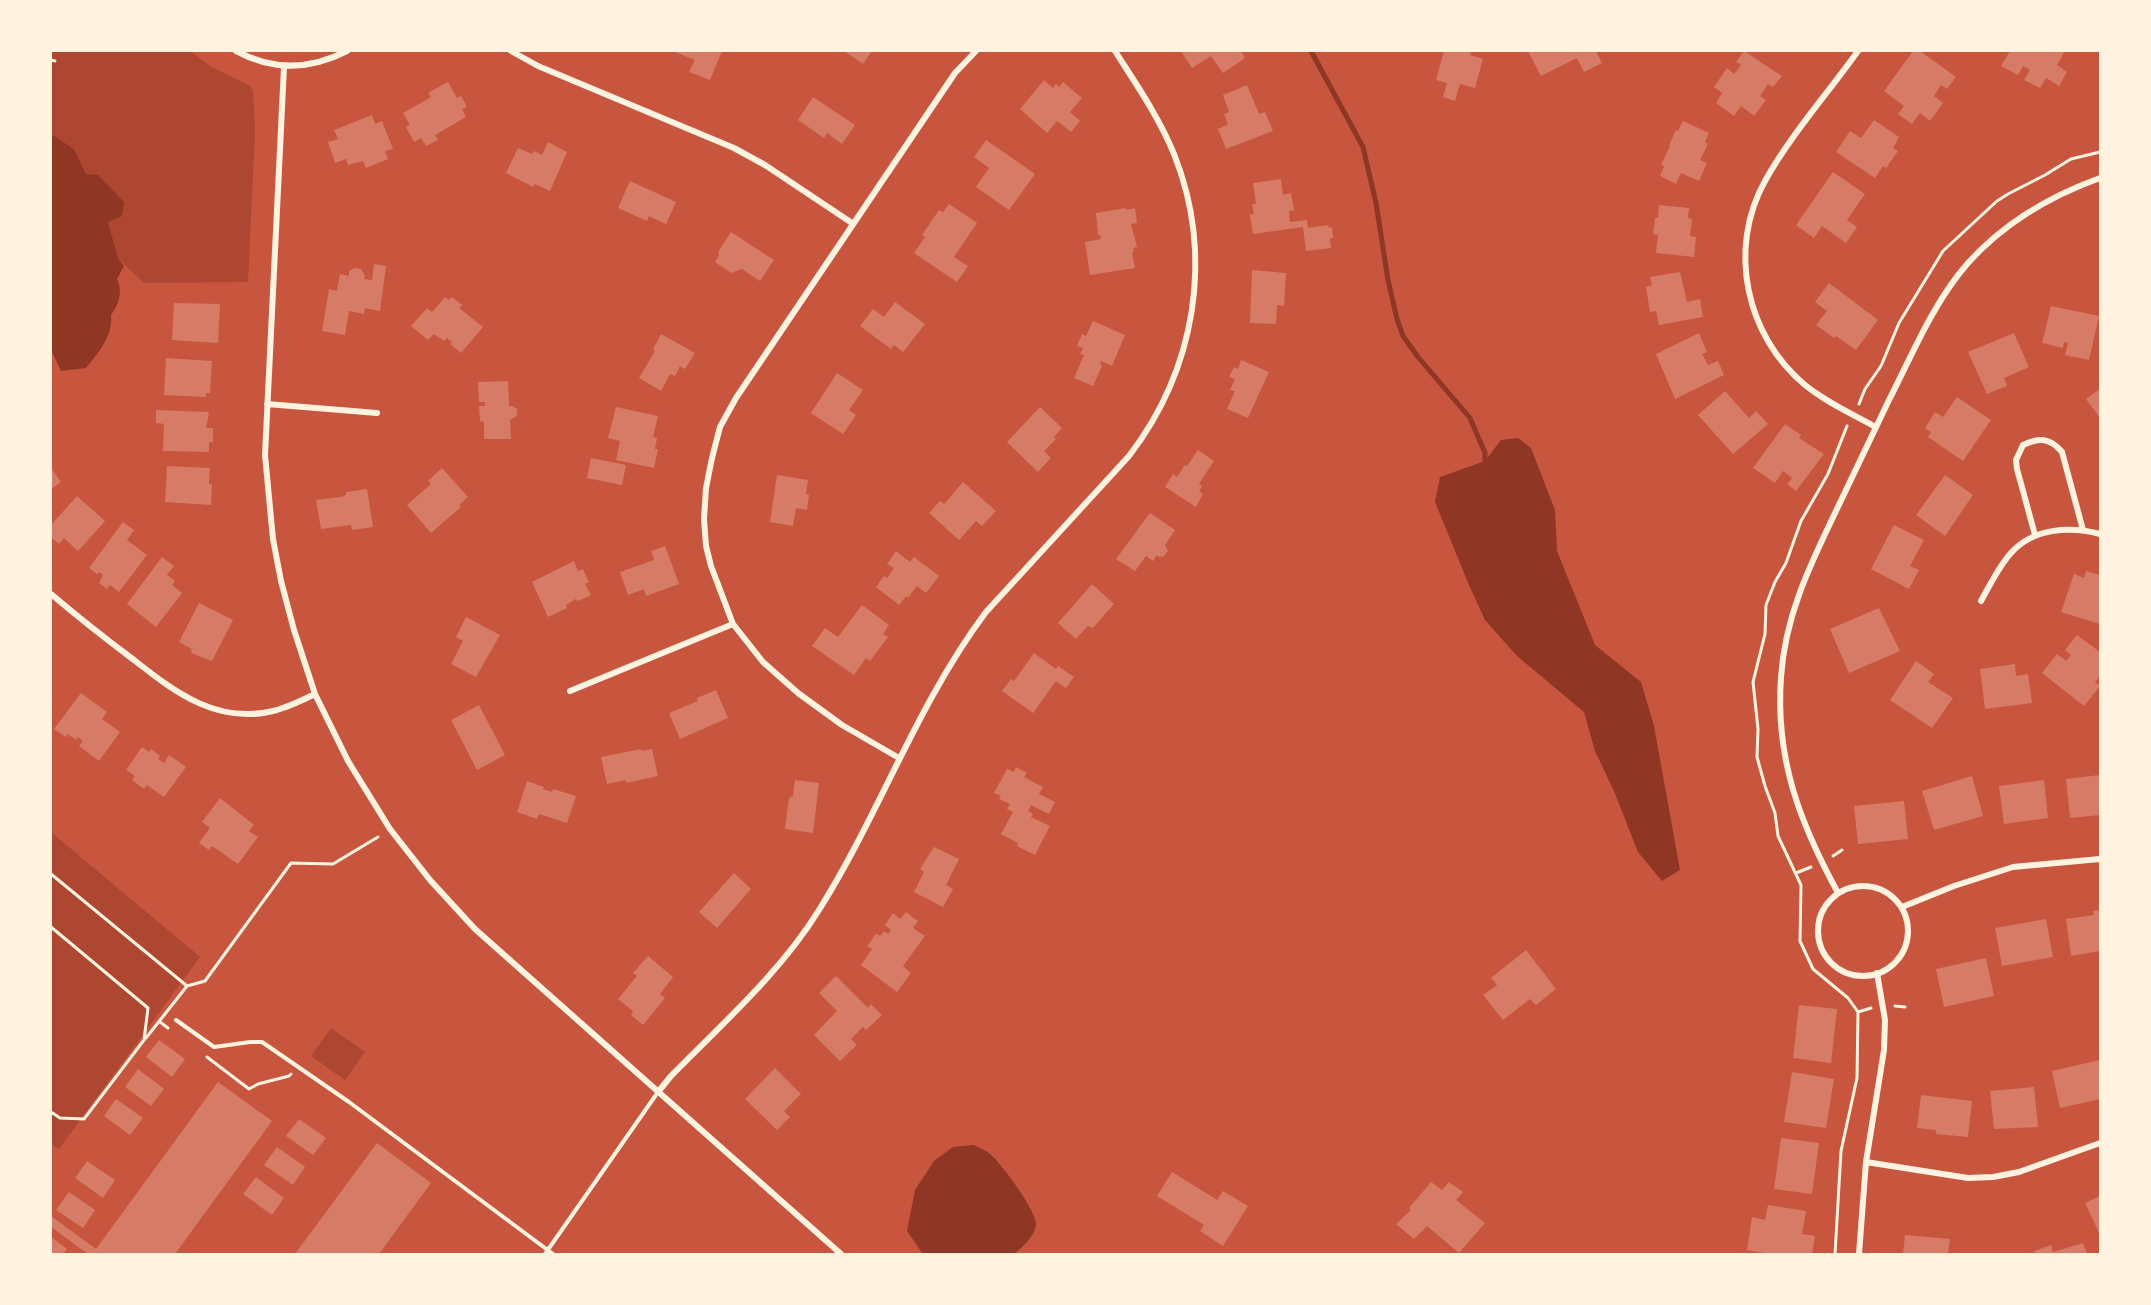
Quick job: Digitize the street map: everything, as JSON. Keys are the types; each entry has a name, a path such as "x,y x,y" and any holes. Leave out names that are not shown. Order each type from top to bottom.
{"street":[{"path":"236,51 284,67 315,63 347,51"},
{"path":"511,51 538,66 734,148 765,165 852,223"},
{"path":"899,758 842,725 798,693 763,662 733,624 711,566 706,546 704,519 706,488 720,427 754,369 955,73 976,51"},
{"path":"658,1092 670,1076 771,973 798,942 843,870 899,758 954,658 981,619 1108,481 1146,434 1161,408 1180,359 1191,321 1196,281 1195,236 1187,195 1174,155 1158,120 1115,51"},
{"path":"1858,51 1777,161 1764,183 1754,206 1744,251 1754,312 1761,331 1780,360 1807,386 1830,402 1876,427"},
{"path":"284,67 265,455 273,539 281,581 315,694 348,761 390,829 430,880 475,929 841,1254"},
{"path":"1838,893 1810,840 1791,787 1781,729 1781,676 1785,645 1799,591 1876,427 1935,309 1968,264 1997,235 2016,220 2058,195 2100,178"},
{"path":"267,404 377,413"},
{"path":"2035,536 2016,460 2023,445 2045,439 2055,443 2062,452 2083,530"},
{"path":"1981,601 2010,554 2020,544 2035,536 2063,530 2083,530 2100,534"},
{"path":"51,594 173,691 196,703 219,711 245,713 275,710 315,694"},
{"path":"570,691 733,624"},
{"path":"1902,907 1954,886 2013,867 2100,859"},
{"path":"1865,885 1880,888 1902,907 1907,919 1906,946 1899,958 1877,974 1864,976 1840,969 1823,951 1818,926 1828,902 1838,893 1851,887 1865,885"},
{"path":"1859,1254 1866,1162 1884,1050 1885,1020 1877,974"},
{"path":"1866,1162 1968,1178 1993,1177 2019,1172 2100,1143"}],"lane":[{"path":"176,1020 214,1047 262,1042 349,1102 547,1252 553,1254"},
{"path":"547,1252 658,1092"}],"path":[{"path":"51,1112 60,1118 84,1119 187,986 206,981 291,863 333,864 378,837"},
{"path":"51,874 187,986"},
{"path":"51,927 148,1008 144,1040"},
{"path":"160,1022 169,1029"},
{"path":"205,1056 249,1089 258,1084 289,1076 297,1067"}],"shaded area":[{"path":"51,51 191,51 211,67 249,85 253,90 255,131 248,282 144,283 118,258 108,222 74,149 51,134"},
{"path":"51,134 74,149 86,174 98,175 124,202 122,216 108,222 118,258 124,266 117,279 120,288 119,297 111,315 110,330 100,350 86,368 61,371 52,352 51,344"},
{"path":"1518,438 1531,448 1555,510 1557,551 1595,645 1641,682 1654,726 1680,870 1662,881 1638,852 1614,791 1595,751 1584,712 1517,656 1485,620 1435,502 1440,477 1485,461 1501,440"},
{"path":"51,832 200,957 59,1149 51,1144"},
{"path":"331,1028 365,1052 345,1080 311,1056"},
{"path":"974,1145 987,1151 1018,1188 1035,1218 1036,1225 1033,1233 1013,1254 923,1254 907,1231 915,1190 934,1161 953,1147"}],"building":[{"path":"673,51 722,51 710,80 689,72 695,60"},
{"path":"844,51 872,51 863,64"},
{"path":"1184,51 1241,51 1245,58 1223,73 1211,56 1192,68 1182,53"},
{"path":"1444,51 1471,51 1470,55 1483,59 1475,88 1460,84 1455,101 1443,97 1447,83 1436,80"},
{"path":"1528,51 1596,51 1602,63 1584,72 1577,58 1541,76"},
{"path":"1744,51 1782,76 1773,87 1768,84 1760,96 1766,100 1754,116 1741,106 1734,116 1716,103 1722,93 1714,87 1727,68 1734,74 1741,65 1736,62"},
{"path":"1913,51 1920,51 1956,77 1947,89 1941,85 1934,96 1943,103 1930,121 1920,113 1912,124 1898,114 1904,106 1884,91"},
{"path":"2010,51 2065,51 2057,65 2067,72 2059,86 2046,78 2040,88 2024,80 2030,70 2023,66 2018,75 2001,66"},
{"path":"1044,80 1053,88 1056,84 1059,87 1063,82 1082,98 1070,112 1080,121 1071,132 1057,121 1047,133 1020,109"},
{"path":"448,82 457,98 461,96 467,107 462,109 466,117 435,135 438,140 426,146 421,138 414,142 406,127 410,125 403,113 431,97 428,93"},
{"path":"1247,85 1259,114 1265,112 1273,131 1226,149 1218,129 1228,124 1224,114 1229,112 1223,95"},
{"path":"813,97 855,125 842,144 827,133 824,138 798,120"},
{"path":"372,115 375,124 382,121 393,149 385,151 388,159 366,168 363,161 348,165 346,159 335,163 328,142 338,139 334,130"},
{"path":"1874,120 1899,137 1893,148 1898,151 1886,168 1883,166 1875,178 1836,152 1850,131 1861,138"},
{"path":"1683,121 1709,133 1705,142 1708,144 1700,160 1707,163 1699,181 1681,173 1676,184 1660,176 1664,166 1661,165 1676,130 1678,131"},
{"path":"986,140 1035,174 1009,210 976,187 989,168 974,157"},
{"path":"548,142 567,152 550,191 535,184 533,187 506,173 518,148 532,154 534,151 542,155"},
{"path":"1833,172 1865,194 1847,220 1857,227 1846,243 1822,226 1814,238 1796,225"},
{"path":"1281,179 1283,195 1291,193 1294,210 1289,211 1290,222 1307,220 1308,228 1328,225 1329,228 1332,227 1331,248 1306,251 1303,227 1253,234 1250,215 1254,214 1252,204 1256,204 1253,183"},
{"path":"630,181 676,202 666,224 649,216 647,221 618,208"},
{"path":"949,204 977,223 954,257 968,266 957,282 914,253 925,237 922,235 939,210 943,212"},
{"path":"1659,205 1689,208 1688,218 1692,219 1690,236 1696,237 1694,257 1656,253 1658,235 1653,234"},
{"path":"1126,208 1126,210 1135,208 1137,223 1131,224 1137,247 1133,248 1132,253 1135,268 1090,275 1085,242 1101,239 1098,235 1096,213"},
{"path":"731,232 774,260 760,281 742,269 731,273 715,262 719,255 718,252"},
{"path":"374,264 386,266 380,311 365,308 364,314 349,311 345,335 322,331 329,289 337,291 340,274 349,276 349,271 354,268 361,269 365,275 364,279 372,280"},
{"path":"1252,270 1286,273 1284,306 1277,305 1276,324 1250,323"},
{"path":"1680,272 1687,302 1700,299 1703,317 1659,325 1656,311 1650,312 1646,287 1652,285 1650,277"},
{"path":"1829,283 1878,320 1856,350 1816,325 1827,311 1815,302"},
{"path":"445,297 449,300 452,297 462,305 459,308 483,327 461,353 450,344 452,342 447,338 444,341 434,334 428,340 411,326 427,308 432,312"},
{"path":"895,302 925,324 903,352 894,345 891,349 860,326 873,309 884,317"},
{"path":"174,303 220,304 218,343 172,340"},
{"path":"2051,306 2099,316 2089,360 2065,355 2068,343 2064,342 2063,348 2042,343"},
{"path":"1093,321 1125,335 1112,366 1101,361 1102,366 1093,386 1074,378 1084,355 1080,354 1083,348 1077,346 1082,334 1086,336"},
{"path":"1699,333 1707,352 1702,354 1708,365 1718,361 1724,375 1675,399 1656,354"},
{"path":"2014,333 2029,367 2004,378 2007,386 1987,394 1968,352"},
{"path":"661,334 695,353 685,369 680,366 675,376 670,374 661,391 639,378 655,351 653,349"},
{"path":"166,358 212,361 210,393 206,393 206,397 164,395"},
{"path":"1241,360 1269,372 1248,418 1227,409 1235,391 1230,390 1235,379 1229,377 1234,367 1238,369"},
{"path":"837,373 863,390 849,410 856,415 843,434 811,413"},
{"path":"508,381 509,406 517,409 517,416 510,420 511,439 484,439 484,422 480,421 479,406 485,406 485,402 479,402 478,382"},
{"path":"2100,389 2100,418 2086,399"},
{"path":"1725,391 1749,418 1756,411 1768,424 1733,454 1698,415"},
{"path":"1957,397 1991,420 1963,461 1928,437 1931,432 1925,428 1935,412 1943,417"},
{"path":"616,407 658,416 653,437 657,438 655,449 658,449 654,468 616,460 620,441 608,438"},
{"path":"1040,407 1062,428 1054,437 1056,439 1044,451 1051,458 1038,472 1007,442"},
{"path":"156,410 209,412 206,428 213,428 213,442 209,442 209,452 163,451 164,424 156,423"},
{"path":"1785,424 1801,435 1799,438 1824,454 1796,491 1787,484 1792,478 1783,471 1775,483 1753,468"},
{"path":"1198,450 1214,461 1199,484 1202,486 1199,491 1203,494 1196,507 1165,487 1173,474 1177,477"},
{"path":"591,458 626,465 622,485 587,478"},
{"path":"167,466 210,468 211,505 165,502"},
{"path":"51,468 61,482 51,489"},
{"path":"442,468 468,497 459,505 461,507 431,533 407,505 431,484 428,481"},
{"path":"777,475 808,480 807,510 796,508 793,526 770,522"},
{"path":"1945,475 1973,495 1945,536 1916,515"},
{"path":"963,482 996,511 982,526 976,521 959,540 929,513 940,501 944,504"},
{"path":"367,489 373,527 352,530 351,525 321,529 316,500 341,497 346,495 346,492"},
{"path":"77,496 105,521 78,551 64,538 59,544 51,537 51,525"},
{"path":"1150,513 1175,530 1165,545 1168,551 1164,556 1157,555 1153,561 1146,556 1135,571 1116,559"},
{"path":"123,522 134,530 127,540 147,555 119,592 110,585 107,589 99,583 103,575 89,568"},
{"path":"1894,525 1924,540 1910,566 1919,570 1909,589 1871,569"},
{"path":"665,546 679,584 646,596 644,589 628,595 620,572 654,560 651,551"},
{"path":"896,551 910,562 914,557 939,576 926,593 917,586 899,605 876,587 894,568 887,564"},
{"path":"162,557 174,566 167,575 175,581 172,585 182,593 156,627 127,604"},
{"path":"574,561 578,571 583,569 589,582 585,584 591,595 578,601 574,600 566,605 567,608 548,617 532,582"},
{"path":"2086,571 2100,575 2100,624 2061,612 2074,574 2084,578"},
{"path":"1092,584 1114,604 1093,628 1088,626 1076,639 1058,623"},
{"path":"199,603 233,620 212,661 191,653 192,649 179,642"},
{"path":"862,605 889,625 883,634 888,637 870,661 866,658 854,675 812,646 825,628 838,637"},
{"path":"1879,608 1900,651 1849,673 1830,629"},
{"path":"466,617 500,635 476,677 451,664 463,641 456,637"},
{"path":"2077,635 2100,652 2100,676 2095,682 2100,686 2084,706 2042,673 2057,654 2066,661 2071,655 2065,650"},
{"path":"1034,653 1056,669 1058,666 1074,677 1066,688 1056,681 1033,713 1002,691 1011,679 1014,681"},
{"path":"1916,661 1934,674 1928,682 1953,698 1932,728 1890,700"},
{"path":"2015,664 2016,676 2028,674 2032,703 1985,709 1980,669"},
{"path":"716,690 728,718 680,739 669,713 698,701 697,698"},
{"path":"81,693 107,712 102,719 120,732 99,761 79,746 83,741 78,737 76,740 68,734 66,737 54,729"},
{"path":"479,705 505,755 477,770 451,720"},
{"path":"142,747 149,752 151,749 160,756 158,759 164,763 169,755 186,767 164,797 147,785 144,789 132,780 135,776 126,770"},
{"path":"641,749 642,751 652,749 658,776 626,783 626,780 607,784 601,757"},
{"path":"1016,767 1027,773 1024,777 1043,787 1039,794 1055,802 1049,814 1031,805 1028,811 1033,814 1031,817 1050,826 1035,855 1017,846 1018,843 1001,834 1013,812 1007,809 1010,804 999,799 1001,796 994,793 1007,769 1014,772"},
{"path":"2100,775 2100,815 2070,818 2066,779"},
{"path":"1972,776 1983,816 1934,830 1922,791"},
{"path":"795,780 819,783 813,833 785,829 789,798 793,796"},
{"path":"2044,780 2048,818 2004,824 1999,786"},
{"path":"527,781 552,792 553,789 576,796 567,823 539,814 537,819 517,812"},
{"path":"220,798 254,825 249,831 258,837 238,864 212,846 209,850 199,843 210,828 202,822"},
{"path":"1904,801 1908,839 1858,844 1854,806"},
{"path":"934,847 959,859 946,885 953,889 943,907 914,892 924,872 920,869"},
{"path":"734,873 751,889 717,928 699,912"},
{"path":"2100,910 2100,951 2071,956 2066,919 2094,915 2093,911"},
{"path":"906,912 918,921 913,928 925,936 903,966 911,973 897,992 861,965 872,949 867,946 876,934 880,936 884,931 888,934 891,930 885,925 893,913 900,919"},
{"path":"2046,919 2053,957 2002,966 1995,928"},
{"path":"1526,950 1556,989 1536,1005 1530,999 1503,1020 1483,995 1497,985 1491,978"},
{"path":"648,956 673,977 660,994 665,998 643,1025 631,1015 633,1011 618,999 637,976 633,973"},
{"path":"1986,958 1994,996 1944,1007 1936,969"},
{"path":"836,976 868,1008 871,1004 882,1015 866,1030 863,1027 851,1039 857,1045 840,1061 814,1035 837,1011 819,993"},
{"path":"1799,1005 1837,1009 1831,1063 1793,1058"},
{"path":"159,1040 185,1059 172,1077 146,1057"},
{"path":"2100,1060 2100,1099 2060,1108 2052,1071"},
{"path":"775,1068 801,1094 784,1111 790,1117 777,1130 745,1099"},
{"path":"138,1069 164,1089 151,1106 125,1087"},
{"path":"1792,1072 1834,1079 1826,1128 1784,1122"},
{"path":"218,1082 272,1121 175,1254 88,1254 51,1227 51,1216 96,1249"},
{"path":"2034,1087 2038,1127 1994,1129 1990,1091"},
{"path":"1921,1095 1972,1101 1968,1137 1936,1134 1936,1130 1917,1128"},
{"path":"116,1099 143,1118 130,1135 104,1116"},
{"path":"299,1119 326,1138 313,1155 286,1136"},
{"path":"1781,1138 1819,1143 1812,1194 1774,1189"},
{"path":"377,1143 431,1183 379,1254 295,1254"},
{"path":"277,1147 305,1167 293,1185 264,1165"},
{"path":"87,1161 115,1180 103,1198 75,1178"},
{"path":"1172,1172 1217,1200 1223,1191 1248,1206 1223,1246 1200,1231 1204,1225 1157,1196"},
{"path":"256,1177 284,1198 272,1215 243,1194"},
{"path":"1431,1182 1442,1190 1449,1182 1463,1192 1456,1200 1485,1223 1459,1253 1427,1226 1414,1239 1396,1224 1411,1210 1409,1208"},
{"path":"69,1192 95,1210 83,1228 56,1210"},
{"path":"2100,1196 2100,1235 2085,1203"},
{"path":"1768,1205 1806,1211 1802,1234 1815,1236 1812,1254 1771,1254 1747,1250 1752,1217 1765,1220"},
{"path":"1905,1235 1950,1239 1948,1254 1903,1254"},
{"path":"51,1237 67,1249 63,1254 51,1254"},
{"path":"2083,1243 2087,1254 2035,1254 2034,1251 2051,1245 2053,1252"}],"waterway":[{"path":"1311,51 1363,147 1376,203 1388,280 1403,336 1470,418 1485,453 1485,461"}]}
